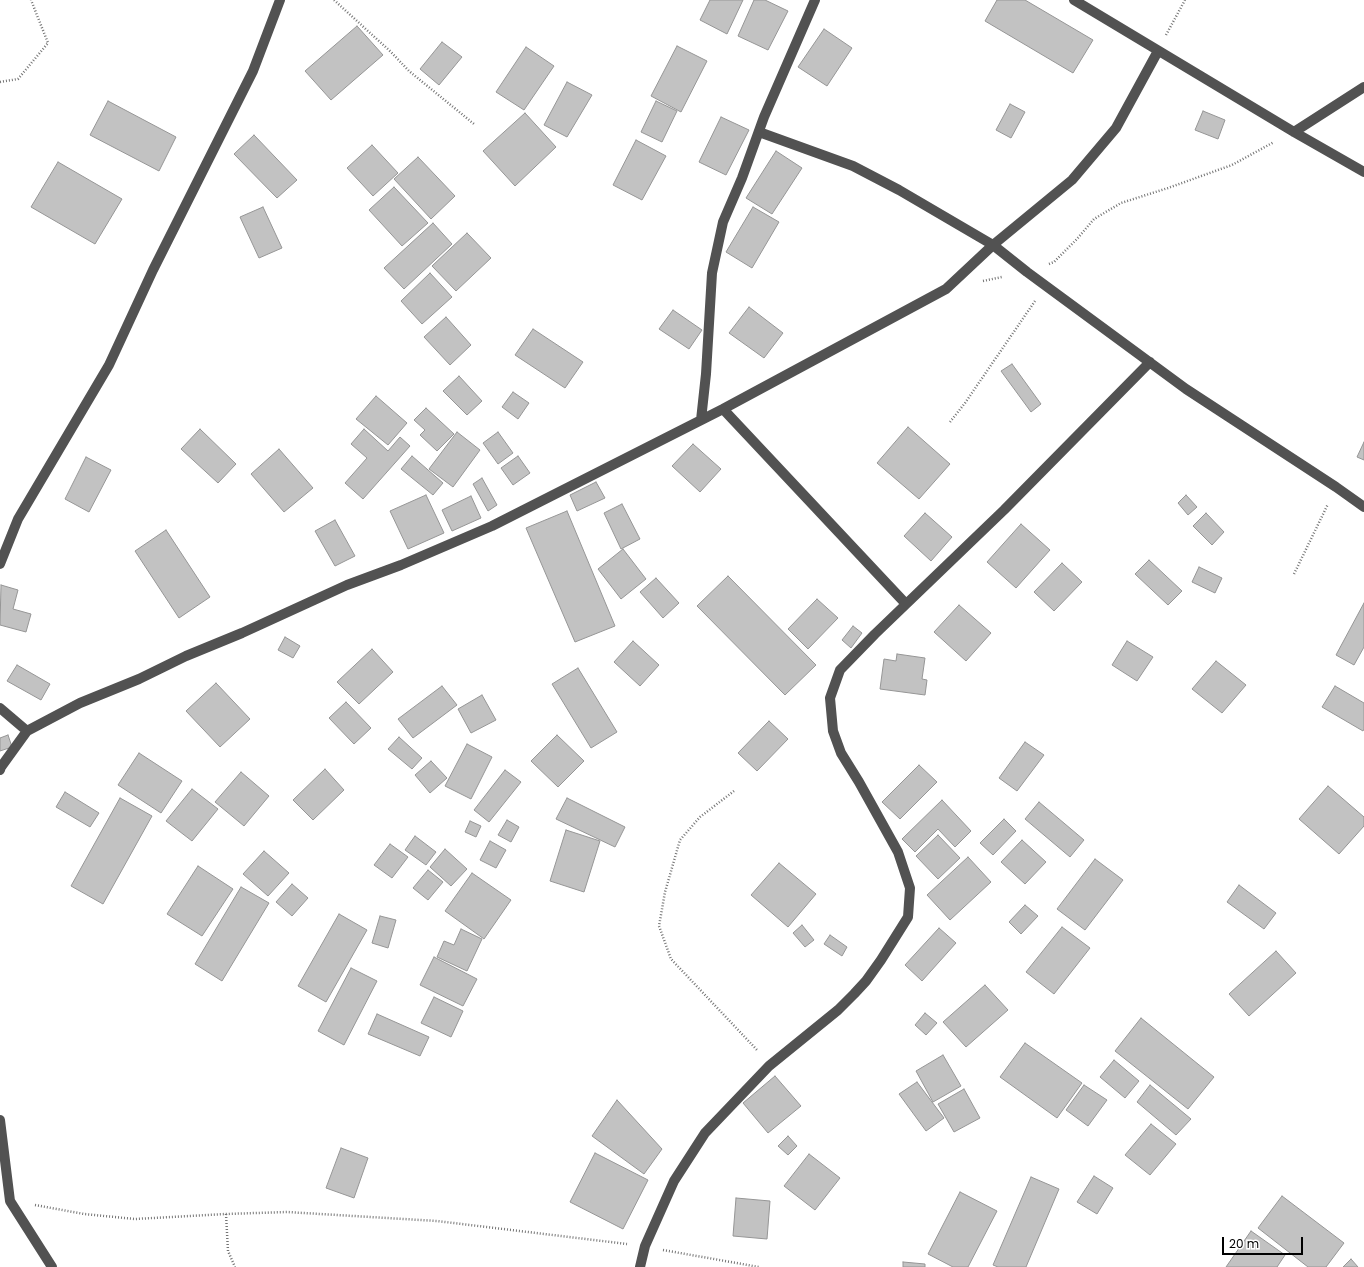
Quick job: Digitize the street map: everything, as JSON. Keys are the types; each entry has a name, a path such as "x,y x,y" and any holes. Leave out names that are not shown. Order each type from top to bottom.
{"street":[{"path":"0,564 18,519 109,365 153,270 253,71 280,0"},
{"path":"701,420 706,374 712,273 723,222 742,178 764,116 815,0"},
{"path":"1074,0 1294,132 1364,172"},
{"path":"0,770 27,731 80,702 139,679 186,656 242,633 347,585 401,565 492,526 723,409 946,289 993,245 1072,180 1116,128 1158,51"},
{"path":"1294,132 1364,87"},
{"path":"759,132 853,166 899,190 993,245 1027,272 1186,389 1336,486 1364,508"},
{"path":"640,1267 645,1246 674,1181 705,1133 769,1066 838,1010 854,994 866,981 881,960 908,917 910,888 898,852 841,753 833,731 830,698 840,670 1004,510 1150,362"},
{"path":"723,409 906,604"},
{"path":"0,708 27,731"},
{"path":"0,1120 10,1201 52,1267"}],"path":[{"path":"0,82 18,79 48,43 31,0"},
{"path":"334,0 409,70 474,124"},
{"path":"1158,51 1185,0"},
{"path":"946,289 1027,272 1054,262 1094,219 1121,203 1232,165 1294,132"},
{"path":"950,422 965,403 1046,286"},
{"path":"1294,574 1336,486"},
{"path":"734,791 700,817 680,840 665,892 658,926 671,959 753,1044 769,1066"},
{"path":"10,1201 84,1214 135,1219 287,1212 437,1221 645,1246 759,1267"},
{"path":"226,1214 228,1251 235,1267"}],"building":[{"path":"710,0 743,0 727,34 700,20"},
{"path":"754,0 765,0 788,11 768,50 738,36"},
{"path":"997,0 1025,0 1093,40 1073,73 985,21"},
{"path":"357,26 383,55 331,100 305,71"},
{"path":"824,29 852,48 827,86 798,67"},
{"path":"442,42 462,57 439,85 420,69"},
{"path":"677,46 707,61 681,112 651,96"},
{"path":"526,47 554,66 524,110 496,92"},
{"path":"567,82 592,95 567,137 544,125"},
{"path":"108,101 176,137 159,171 90,135"},
{"path":"656,101 677,111 662,142 641,132"},
{"path":"1010,104 1025,112 1011,138 996,130"},
{"path":"1203,111 1225,120 1218,139 1195,130"},
{"path":"525,113 556,147 515,186 483,151"},
{"path":"721,117 749,130 726,175 699,162"},
{"path":"254,135 297,180 277,198 234,154"},
{"path":"636,140 666,156 642,200 613,185"},
{"path":"372,145 398,173 373,196 347,168"},
{"path":"776,151 802,168 772,214 746,198"},
{"path":"418,157 455,196 431,219 394,179"},
{"path":"58,162 122,199 95,244 31,207"},
{"path":"394,187 428,223 402,246 369,210"},
{"path":"263,207 282,248 259,258 240,217"},
{"path":"753,207 779,222 752,268 726,252"},
{"path":"433,223 452,244 404,289 384,268"},
{"path":"467,233 491,258 456,291 432,266"},
{"path":"430,273 452,297 422,324 401,301"},
{"path":"749,307 783,333 764,358 729,333"},
{"path":"673,310 702,330 689,349 659,329"},
{"path":"446,317 471,345 450,365 424,337"},
{"path":"533,329 583,362 565,388 515,355"},
{"path":"1012,364 1041,404 1031,412 1001,371"},
{"path":"459,376 482,401 467,415 443,391"},
{"path":"513,392 529,403 518,419 502,407"},
{"path":"376,396 407,423 388,445 356,419"},
{"path":"426,408 454,434 437,451 420,435 425,430 414,420"},
{"path":"908,427 950,464 919,499 877,463"},
{"path":"200,429 236,464 218,483 181,449"},
{"path":"364,429 388,451 400,437 410,446 363,499 345,483 367,458 351,444"},
{"path":"457,432 480,450 453,487 429,469"},
{"path":"498,432 513,453 498,464 483,443"},
{"path":"1364,442 1364,460 1357,457"},
{"path":"693,444 721,469 700,492 672,466"},
{"path":"279,449 313,488 284,512 251,474"},
{"path":"412,456 443,483 433,495 401,469"},
{"path":"518,456 530,473 513,485 501,468"},
{"path":"86,457 111,470 89,512 65,499"},
{"path":"482,478 497,505 488,511 473,484"},
{"path":"596,482 605,498 577,511 570,495"},
{"path":"426,495 444,533 408,549 390,511"},
{"path":"1186,495 1197,507 1188,515 1178,503"},
{"path":"471,496 481,518 452,531 442,510"},
{"path":"622,504 640,539 621,549 604,513"},
{"path":"567,511 615,626 575,642 526,528"},
{"path":"925,513 952,537 931,561 904,536"},
{"path":"1206,513 1224,532 1212,545 1193,526"},
{"path":"335,520 355,556 335,566 315,531"},
{"path":"1021,524 1050,550 1016,588 987,562"},
{"path":"166,530 210,597 179,618 135,551"},
{"path":"623,549 646,579 621,599 598,569"},
{"path":"1149,560 1182,591 1168,605 1135,574"},
{"path":"1062,563 1082,582 1054,611 1034,592"},
{"path":"1199,567 1222,578 1215,593 1192,582"},
{"path":"728,576 816,665 785,695 697,606"},
{"path":"656,578 679,603 663,618 640,592"},
{"path":"1,585 18,590 13,609 31,614 26,632 0,625"},
{"path":"817,599 838,618 808,649 788,629"},
{"path":"1364,603 1364,647 1354,665 1336,655"},
{"path":"959,605 991,633 966,661 934,632"},
{"path":"853,626 862,633 851,648 842,640"},
{"path":"285,637 300,646 293,658 278,650"},
{"path":"633,641 659,665 640,686 614,662"},
{"path":"1127,641 1153,657 1137,681 1112,665"},
{"path":"372,649 393,672 359,704 337,682"},
{"path":"897,654 925,658 922,679 927,680 925,695 880,689 884,659 896,661"},
{"path":"1216,661 1246,685 1222,713 1192,689"},
{"path":"17,665 50,684 41,700 7,681"},
{"path":"578,668 617,732 591,748 552,684"},
{"path":"216,683 250,719 220,747 186,711"},
{"path":"442,686 457,705 413,738 398,719"},
{"path":"1335,686 1364,703 1363,731 1322,707"},
{"path":"482,695 496,720 471,733 458,709"},
{"path":"346,702 371,728 354,744 329,718"},
{"path":"769,721 788,739 757,771 738,753"},
{"path":"8,735 12,747 0,751 0,738"},
{"path":"557,735 584,761 558,787 531,761"},
{"path":"399,737 422,758 412,769 388,749"},
{"path":"1025,742 1044,755 1017,791 999,778"},
{"path":"467,744 492,757 471,799 445,786"},
{"path":"139,753 182,781 161,813 118,785"},
{"path":"431,761 447,778 430,793 415,775"},
{"path":"919,765 937,782 900,819 882,802"},
{"path":"325,769 344,790 313,820 293,800"},
{"path":"505,770 521,782 489,822 474,810"},
{"path":"241,772 269,796 244,826 215,802"},
{"path":"1328,786 1364,817 1364,826 1339,854 1299,819"},
{"path":"192,789 218,809 192,841 166,821"},
{"path":"65,792 99,813 90,827 56,807"},
{"path":"120,798 152,816 103,904 71,886"},
{"path":"567,798 625,827 615,847 556,819"},
{"path":"942,800 971,831 955,847 938,829 915,852 902,839"},
{"path":"1039,802 1084,840 1070,857 1025,819"},
{"path":"1004,819 1016,831 993,855 980,843"},
{"path":"507,820 519,827 511,842 498,835"},
{"path":"470,821 481,826 476,837 465,832"},
{"path":"566,830 600,841 584,892 550,881"},
{"path":"938,835 960,858 938,879 916,856"},
{"path":"415,836 436,852 426,865 405,850"},
{"path":"1022,840 1046,862 1025,884 1001,862"},
{"path":"490,841 506,850 496,868 480,860"},
{"path":"390,844 408,857 392,878 374,865"},
{"path":"445,849 467,869 451,886 430,867"},
{"path":"264,851 289,873 268,896 243,874"},
{"path":"968,857 991,882 950,920 927,895"},
{"path":"1095,859 1123,880 1085,930 1057,909"},
{"path":"779,863 816,894 788,927 751,895"},
{"path":"198,866 233,889 202,936 167,914"},
{"path":"428,870 443,882 428,900 413,888"},
{"path":"472,873 511,900 484,939 445,911"},
{"path":"292,884 308,898 292,916 276,902"},
{"path":"1239,885 1276,913 1264,929 1227,902"},
{"path":"241,887 269,903 222,981 195,964"},
{"path":"1025,905 1038,916 1021,934 1009,922"},
{"path":"339,914 367,930 326,1002 298,986"},
{"path":"380,916 396,920 388,948 372,943"},
{"path":"802,925 814,940 805,947 793,933"},
{"path":"1062,927 1090,948 1054,994 1026,972"},
{"path":"939,928 956,943 922,981 905,965"},
{"path":"461,929 482,939 467,971 437,957 444,941 454,945"},
{"path":"830,935 847,947 842,956 824,944"},
{"path":"1276,951 1296,973 1249,1016 1229,994"},
{"path":"434,957 477,979 463,1006 420,985"},
{"path":"351,968 377,981 344,1045 318,1031"},
{"path":"985,985 1008,1010 966,1047 943,1022"},
{"path":"434,997 463,1011 451,1037 421,1023"},
{"path":"925,1013 937,1023 926,1035 915,1025"},
{"path":"377,1014 429,1037 420,1056 368,1034"},
{"path":"1141,1018 1214,1077 1188,1109 1115,1051"},
{"path":"1025,1043 1082,1083 1057,1118 1000,1077"},
{"path":"943,1055 961,1086 933,1102 916,1071"},
{"path":"1114,1060 1139,1081 1125,1098 1100,1077"},
{"path":"775,1076 801,1106 768,1133 743,1103"},
{"path":"917,1082 944,1118 926,1131 899,1094"},
{"path":"1084,1085 1107,1100 1088,1126 1066,1110"},
{"path":"1150,1085 1191,1119 1176,1135 1137,1102"},
{"path":"964,1089 980,1118 954,1132 938,1104"},
{"path":"617,1100 662,1149 644,1174 592,1136"},
{"path":"1151,1124 1176,1144 1150,1175 1125,1155"},
{"path":"788,1136 797,1146 788,1155 778,1146"},
{"path":"341,1148 368,1158 354,1198 326,1188"},
{"path":"595,1153 648,1180 623,1229 570,1202"},
{"path":"809,1154 840,1178 815,1210 784,1186"},
{"path":"1094,1176 1113,1188 1097,1214 1077,1202"},
{"path":"1031,1177 1059,1189 1026,1267 998,1267 993,1265"},
{"path":"960,1192 997,1211 968,1267 953,1267 928,1254"},
{"path":"1282,1196 1344,1243 1326,1267 1308,1267 1258,1228"},
{"path":"736,1198 770,1201 767,1239 733,1236"},
{"path":"1251,1231 1285,1255 1277,1267 1226,1267"},
{"path":"1351,1259 1358,1267 1343,1267"},
{"path":"903,1262 925,1264 925,1267 903,1267"}]}
